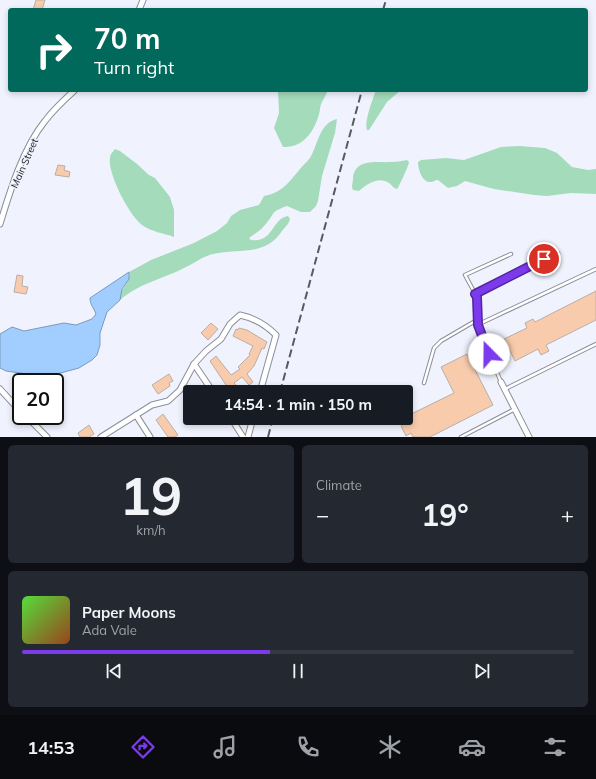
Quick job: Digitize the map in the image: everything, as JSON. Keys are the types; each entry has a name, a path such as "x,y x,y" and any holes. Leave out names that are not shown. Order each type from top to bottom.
{"street":[{"name":"Main Street","path":"0,224 16,178 31,143 44,121 73,92"},
{"path":"101,437 152,406 168,401 180,390 194,364 220,339 230,324 240,314 267,326 276,335 262,385"},
{"path":"194,364 208,385"},
{"path":"501,382 529,437"},
{"path":"0,389 12,402"},
{"path":"136,415 150,437"},
{"path":"35,425 47,437"},
{"path":"235,425 243,437"},
{"path":"248,437 251,425"}],"lane":[{"path":"475,294 558,253"},
{"path":"501,382 478,325 477,297 465,275 511,254"},
{"path":"478,325 596,269"},
{"path":"424,383 434,348 441,341 477,320"},
{"path":"504,389 596,344"},
{"path":"461,437 515,409"}],"green space":[{"path":"278,92 327,92 321,104 317,121 311,133 302,142 296,145 283,147 274,128 279,113"},
{"path":"375,92 399,92 387,102 369,130 367,130 366,126"},
{"path":"337,119 335,133 322,176 318,201 316,206 310,212 301,212 287,206 281,208 275,212 261,229 249,238 251,240 258,240 264,238 278,221 288,216 290,219 288,224 268,245 250,250 222,252 210,255 136,289 120,300 121,293 129,276 129,272 151,260 194,243 217,231 227,223 231,216 240,210 259,205 264,196 270,195 285,186 310,158 326,125"},
{"path":"519,146 545,148 557,153 572,167 588,170 596,169 596,194 571,193 547,196 534,195 494,189 465,181 457,186 448,188 438,180 428,182 425,180 421,175 419,168 418,162 421,160 446,158 464,160 501,147"},
{"path":"115,149 120,151 149,175 155,178 170,197 174,210 174,237 153,231 142,225 131,212 115,183 112,173 110,157"},
{"path":"407,160 409,164 397,189 389,183 381,180 369,184 359,191 353,190 352,186 355,172 362,164"}],"water":[{"path":"129,272 129,279 122,289 120,300 107,312 100,333 100,345 97,355 92,360 79,368 60,373 20,373 6,371 0,368 0,334 12,327 24,331 64,323 76,325 92,319 96,314 91,305 90,298"}],"building":[{"path":"36,0 45,0 43,8 34,8"},
{"path":"58,165 65,166 64,170 70,172 69,177 55,175"},
{"path":"17,275 23,276 22,286 28,287 26,294 14,292"},
{"path":"596,291 596,320 546,345 549,351 541,355 538,349 515,361 504,339 527,328 525,323 533,319 535,322"},
{"path":"211,323 218,329 208,340 201,333"},
{"path":"239,328 247,330 267,342 264,349 262,348 254,366 247,374 253,382 249,385 242,377 234,383 236,385 226,385 210,361 216,356 231,375 240,369 238,367 250,355 249,354 253,346 233,336 236,329 238,330"},
{"path":"467,354 493,405 430,437 413,437 411,433 406,436 401,426 413,425 413,413 454,393 441,367"},
{"path":"169,374 173,381 169,383 170,386 158,394 152,385"},
{"path":"163,414 178,435 175,437 168,437 156,420"},
{"path":"89,425 94,434 89,437 80,437 78,433"}],"railway":[{"path":"384,8 386,0"},
{"path":"282,385 361,92"},
{"path":"268,437 271,425"}],"route":[{"path":"489,354 478,325 477,297 475,294 544,259"}]}
